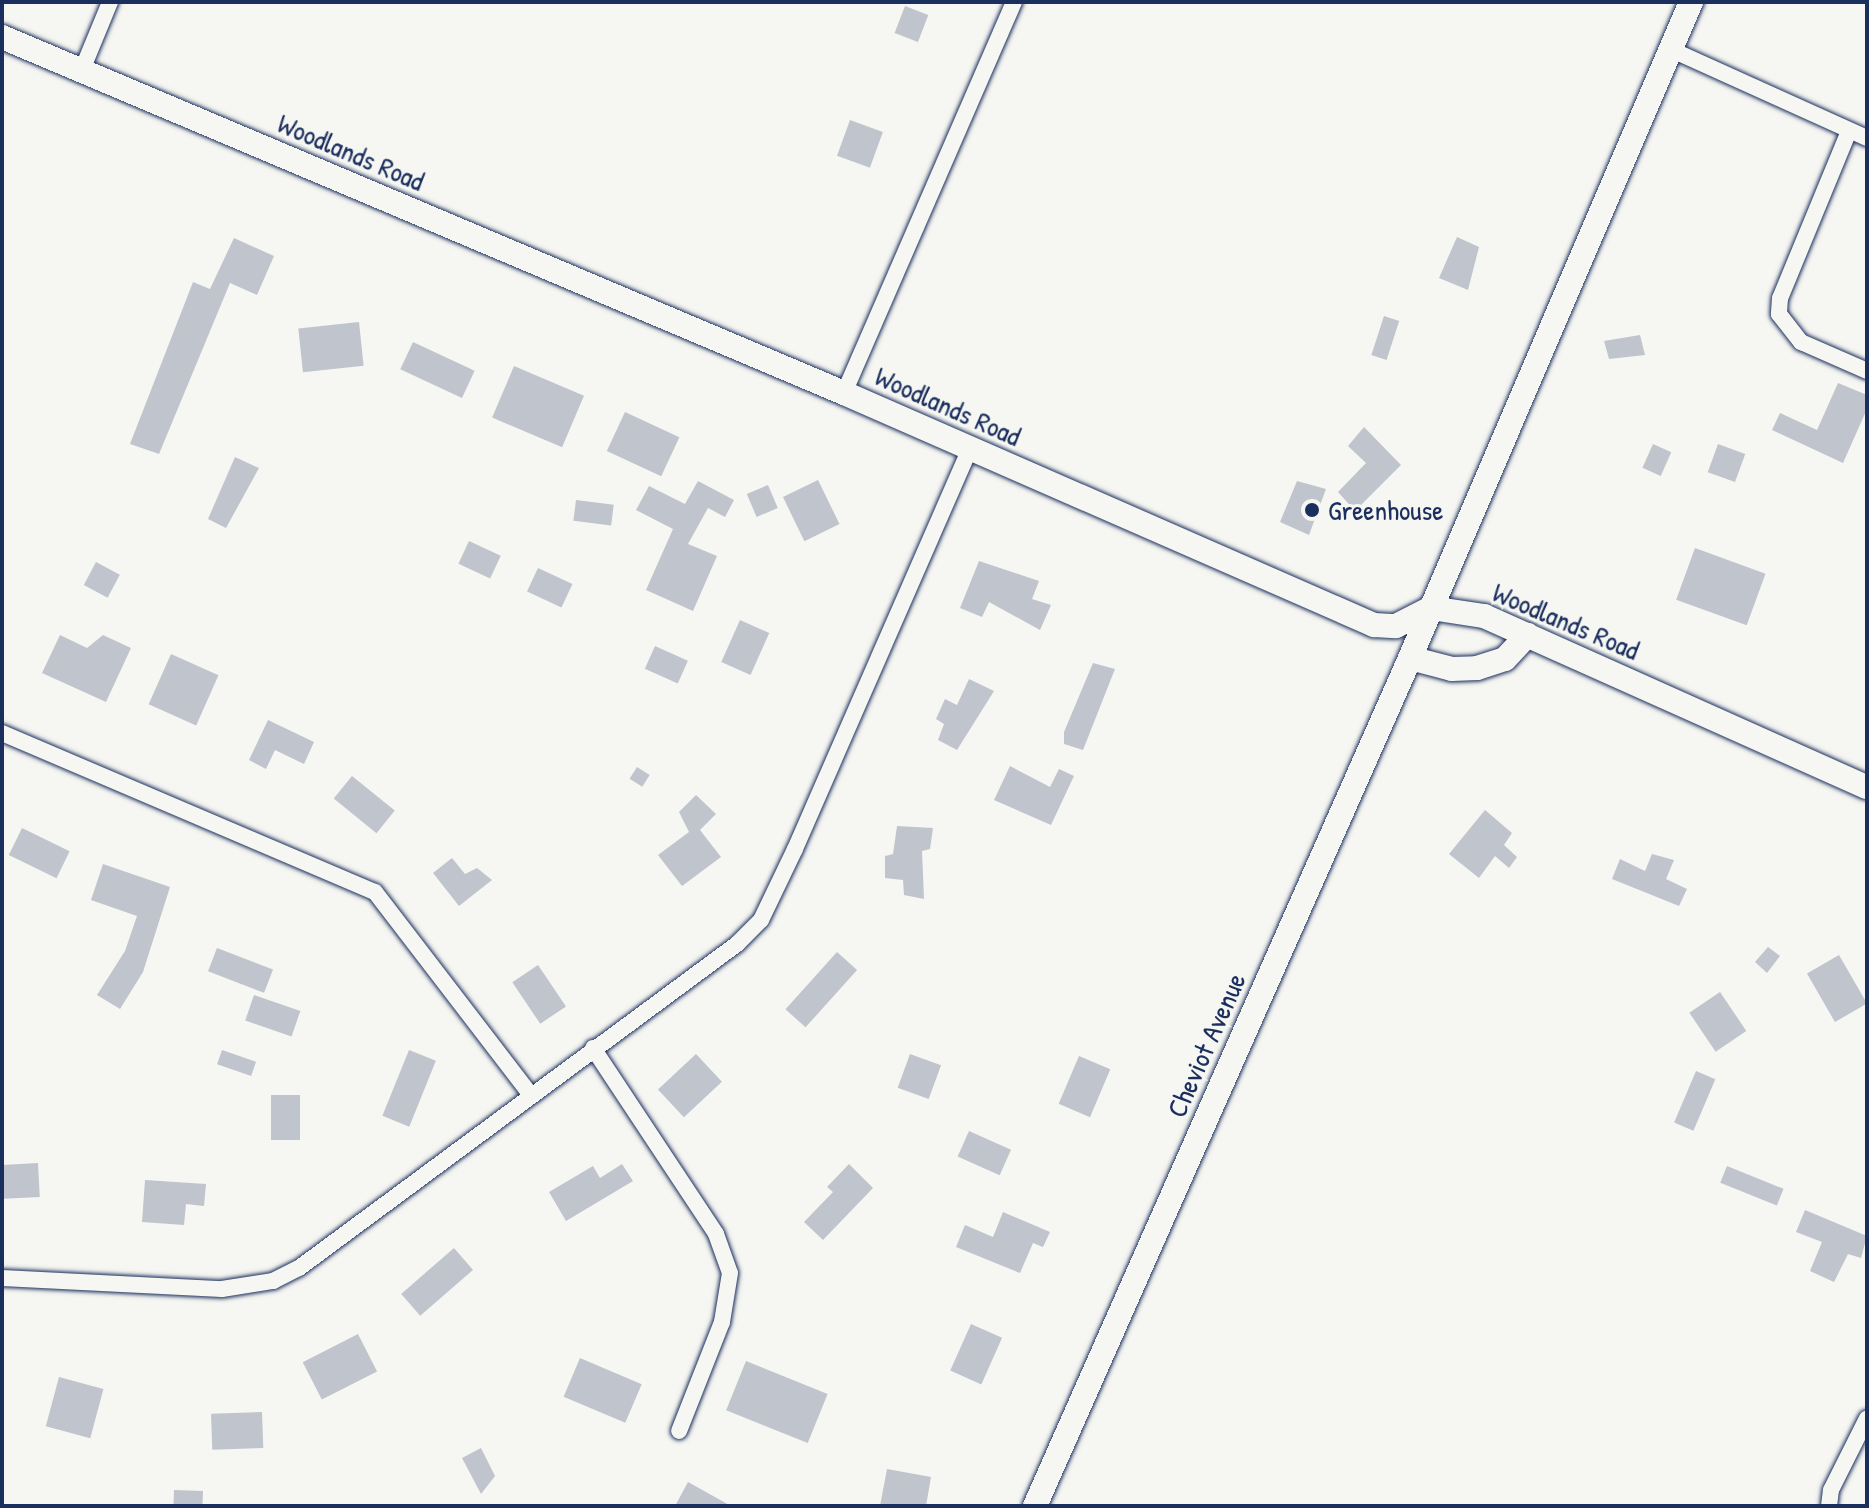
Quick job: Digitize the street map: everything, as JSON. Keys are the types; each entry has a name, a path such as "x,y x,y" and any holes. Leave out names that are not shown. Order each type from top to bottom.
{"street":[{"path":"82,70 110,2"},
{"path":"844,393 1014,2"},
{"name":"Cheviot Avenue","path":"1035,1506 1410,658 1691,2"},
{"name":"Woodlands Road","path":"2,37 844,393 1374,625 1396,626 1431,608 1484,616 1867,787"},
{"path":"1670,49 1867,138"},
{"path":"1849,131 1780,298 1779,314 1801,342 1867,371"},
{"path":"2,1278 222,1289 273,1281 299,1268 530,1094 737,944 761,920 970,448"},
{"path":"1410,658 1452,669 1477,668 1505,659 1527,635"},
{"path":"2,733 375,892 530,1094"},
{"path":"593,1048 716,1234 730,1273 722,1322 679,1431"},
{"path":"1829,1506 1831,1490 1867,1418"}],"building":[{"path":"905,6 928,15 918,42 895,33"},
{"path":"850,120 883,132 870,168 837,156"},
{"path":"1457,237 1479,247 1468,290 1439,278"},
{"path":"234,238 274,256 257,295 230,283 159,454 130,444 193,282 210,289"},
{"path":"1384,316 1399,321 1387,360 1371,355"},
{"path":"359,322 364,366 303,372 298,328"},
{"path":"1640,335 1645,355 1609,359 1604,341"},
{"path":"413,342 475,371 462,398 400,369"},
{"path":"514,366 584,396 562,447 492,418"},
{"path":"1838,383 1867,395 1867,409 1843,463 1772,430 1780,413 1817,430"},
{"path":"625,412 679,437 661,476 607,451"},
{"path":"1364,427 1401,465 1355,511 1338,492 1366,463 1348,446"},
{"path":"1653,444 1671,452 1661,476 1642,468"},
{"path":"1718,444 1745,454 1735,482 1708,472"},
{"path":"235,457 259,468 226,528 208,519"},
{"path":"818,480 839,524 804,541 783,497"},
{"path":"698,481 734,500 725,517 708,508 688,544 717,556 693,611 646,590 673,529 636,510 649,486 685,504"},
{"path":"1297,481 1326,489 1309,535 1280,522"},
{"path":"768,485 778,508 757,517 747,494"},
{"path":"576,500 614,505 611,525 573,521"},
{"path":"469,541 501,556 490,578 458,564"},
{"path":"1695,548 1765,574 1747,625 1676,600"},
{"path":"979,561 1039,581 1032,599 1051,605 1040,630 989,602 982,617 960,608"},
{"path":"96,562 120,575 108,598 84,585"},
{"path":"538,568 572,584 561,608 527,592"},
{"path":"740,620 769,633 751,675 721,662"},
{"path":"60,635 87,648 103,635 131,648 106,702 42,673"},
{"path":"655,646 688,661 678,683 645,669"},
{"path":"171,654 219,675 196,725 149,704"},
{"path":"1093,663 1115,669 1083,750 1064,744 1064,732"},
{"path":"969,679 994,691 957,750 938,740 944,724 936,719 945,699 957,705"},
{"path":"268,720 314,742 304,764 275,750 266,769 249,760"},
{"path":"1010,766 1050,787 1059,769 1074,776 1051,825 994,800"},
{"path":"637,767 650,775 642,787 630,779"},
{"path":"352,776 395,811 376,833 334,799"},
{"path":"696,795 716,814 700,830 721,857 682,886 658,855 689,832 679,812"},
{"path":"1485,810 1512,833 1504,845 1517,857 1509,868 1495,856 1479,878 1449,854"},
{"path":"897,826 933,828 930,849 922,851 924,899 904,895 903,880 885,878 885,856 893,854"},
{"path":"22,828 70,851 56,878 9,855"},
{"path":"1652,854 1674,860 1666,879 1687,889 1679,906 1612,879 1620,859 1645,871"},
{"path":"452,858 465,874 477,868 492,880 459,906 433,873"},
{"path":"103,864 170,887 143,972 120,1009 97,995 125,951 137,916 91,900"},
{"path":"1768,947 1780,956 1767,973 1755,962"},
{"path":"217,948 273,970 264,993 208,971"},
{"path":"837,952 857,970 806,1027 785,1009"},
{"path":"1839,955 1867,1003 1835,1022 1807,974"},
{"path":"538,965 566,1006 540,1024 512,982"},
{"path":"1720,992 1746,1031 1716,1052 1689,1013"},
{"path":"254,995 300,1011 292,1036 245,1021"},
{"path":"222,1050 256,1062 251,1076 217,1064"},
{"path":"409,1050 436,1061 409,1127 382,1116"},
{"path":"696,1054 722,1082 684,1117 658,1089"},
{"path":"910,1054 941,1065 929,1099 898,1088"},
{"path":"1079,1056 1110,1069 1090,1117 1059,1104"},
{"path":"1696,1071 1715,1079 1693,1131 1674,1123"},
{"path":"271,1095 300,1095 300,1140 271,1140"},
{"path":"969,1131 1011,1150 1000,1175 958,1157"},
{"path":"38,1163 40,1197 4,1199 2,1165"},
{"path":"622,1164 633,1181 566,1221 549,1192 593,1166 600,1178"},
{"path":"849,1164 873,1188 823,1240 804,1222 833,1192 827,1187"},
{"path":"1727,1166 1784,1189 1777,1206 1720,1183"},
{"path":"145,1180 206,1184 204,1206 186,1204 184,1225 142,1222"},
{"path":"1805,1210 1867,1236 1861,1258 1848,1254 1834,1282 1810,1271 1822,1242 1796,1232"},
{"path":"1003,1212 1050,1232 1043,1247 1033,1243 1020,1273 956,1247 965,1225 993,1237"},
{"path":"454,1248 473,1270 420,1316 401,1294"},
{"path":"971,1324 1002,1338 981,1384 950,1371"},
{"path":"358,1334 377,1371 322,1400 303,1362"},
{"path":"580,1358 642,1384 625,1423 564,1397"},
{"path":"746,1361 828,1394 808,1443 726,1410"},
{"path":"59,1377 103,1389 90,1438 46,1426"},
{"path":"262,1412 263,1448 212,1450 211,1414"},
{"path":"481,1448 495,1476 481,1494 462,1458"},
{"path":"887,1469 931,1477 926,1506 880,1506"},
{"path":"688,1482 731,1506 675,1506"},
{"path":"174,1490 203,1491 202,1506 173,1506"}],"place":[{"name":"Greenhouse","path":"1312,510"}]}
